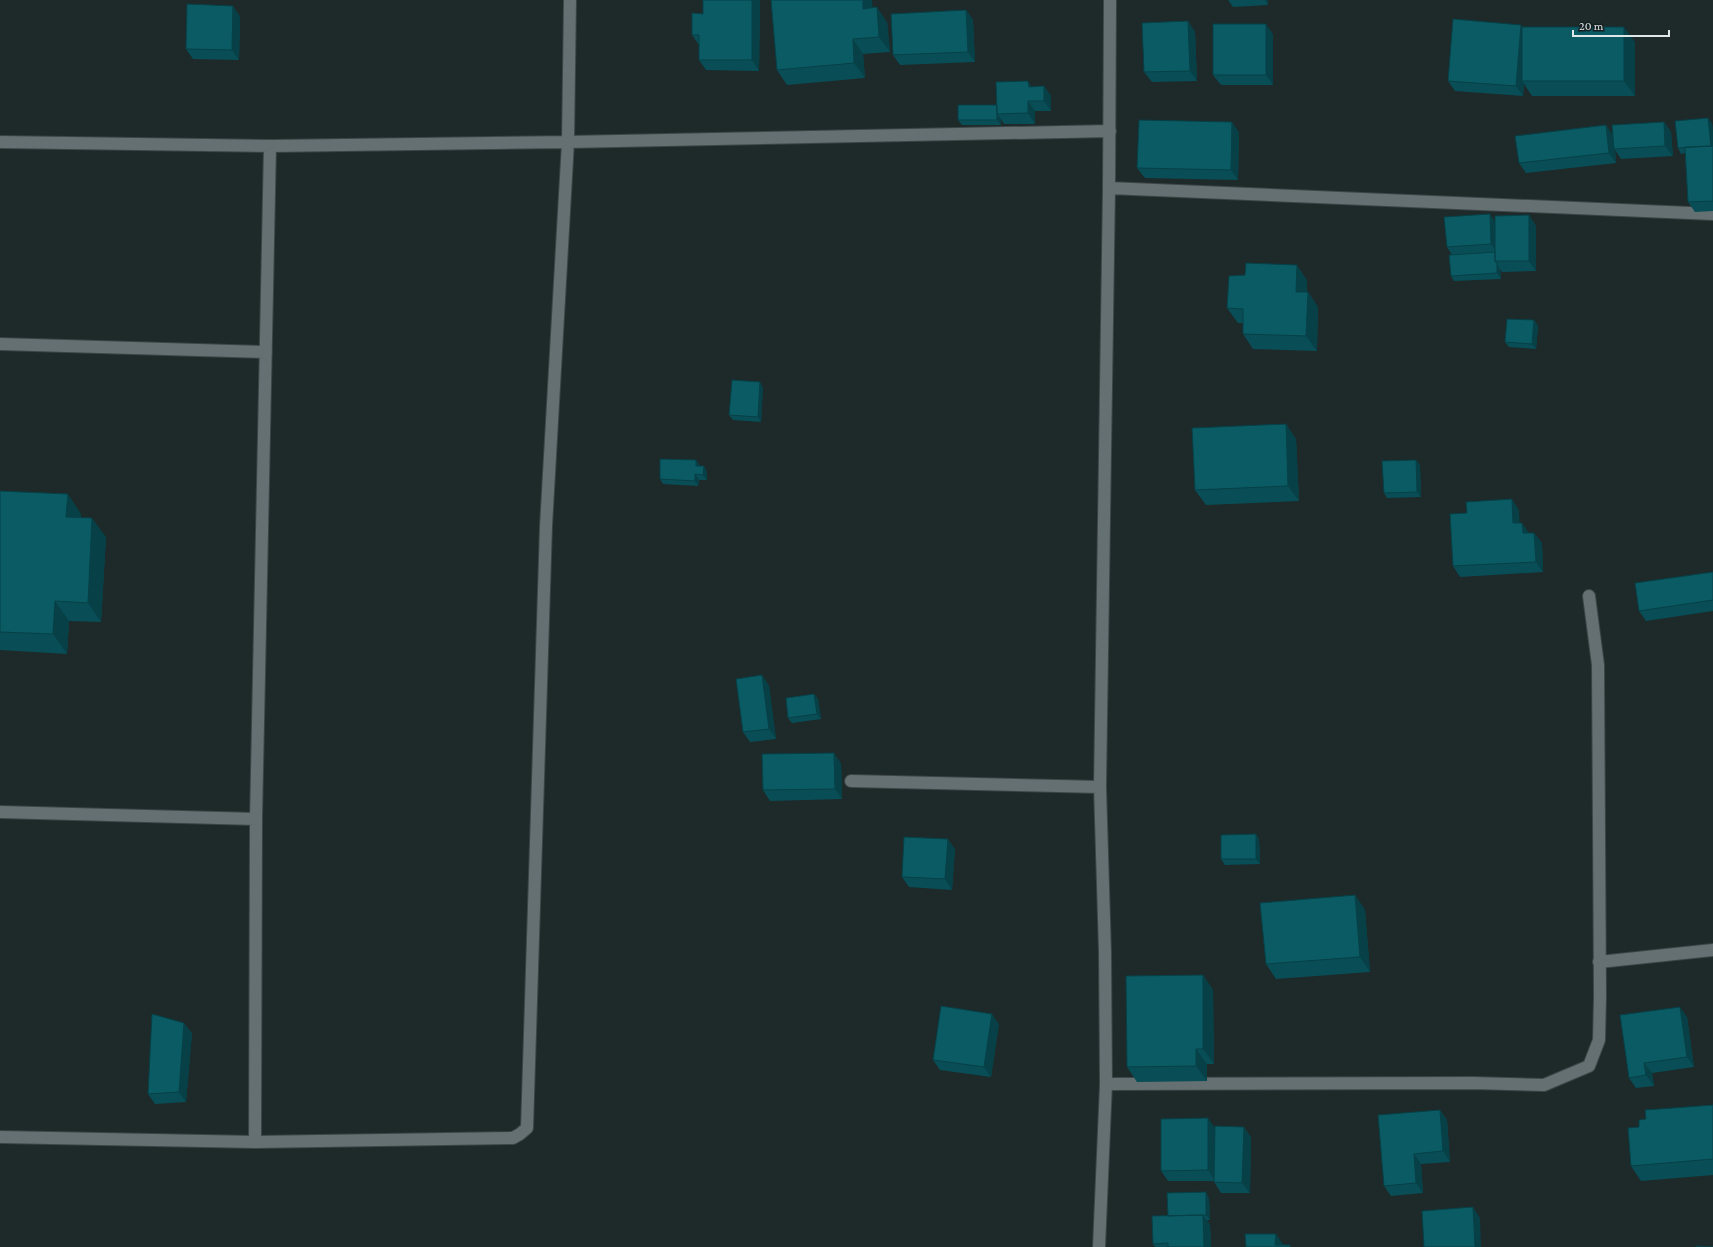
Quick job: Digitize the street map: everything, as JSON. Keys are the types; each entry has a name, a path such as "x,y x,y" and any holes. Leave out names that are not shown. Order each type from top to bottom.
{"street":[{"path":"0,1137 255,1142 513,1138 527,1128 546,526 568,142 570,0"},
{"path":"1099,1247 1106,1084 1105,952 1100,786 1110,131 1110,0"},
{"path":"0,142 270,146 568,142 1110,131"},
{"path":"255,1142 256,819 270,146"},
{"path":"1109,188 1713,214"},
{"path":"0,344 266,352"},
{"path":"1106,1084 1473,1083 1544,1085 1589,1066 1599,1040 1600,962 1598,665 1589,596"},
{"path":"851,780 1100,786"},
{"path":"0,812 256,819"},
{"path":"1600,962 1713,950"}],"building":[{"path":"703,0 752,0 752,60 699,60 699,35 692,35 692,13 703,14"},
{"path":"771,0 863,0 863,9 877,7 879,37 853,39 854,63 777,70"},
{"path":"187,4 233,6 232,50 186,49"},
{"path":"966,10 968,52 893,55 891,14"},
{"path":"1453,19 1521,25 1516,86 1448,81"},
{"path":"1188,21 1190,71 1144,72 1142,23"},
{"path":"1213,24 1266,24 1266,75 1213,75"},
{"path":"1522,27 1624,27 1624,81 1522,81"},
{"path":"1028,81 1029,87 1044,86 1044,101 1028,101 1028,113 997,114 996,82"},
{"path":"958,105 997,105 997,120 958,120"},
{"path":"1708,118 1711,146 1678,148 1675,121"},
{"path":"1139,120 1232,122 1231,170 1137,168"},
{"path":"1664,122 1665,146 1614,149 1612,125"},
{"path":"1606,125 1609,153 1519,163 1515,136"},
{"path":"1713,146 1713,201 1688,202 1685,147"},
{"path":"1490,214 1491,244 1447,247 1444,217"},
{"path":"1529,215 1529,261 1495,261 1495,216"},
{"path":"1495,252 1497,273 1451,276 1449,255"},
{"path":"1246,263 1297,265 1296,292 1308,292 1306,336 1243,334 1243,309 1227,308 1229,276 1245,275"},
{"path":"1507,319 1534,320 1532,344 1505,342"},
{"path":"732,380 760,382 758,417 729,415"},
{"path":"1286,424 1288,486 1195,490 1192,428"},
{"path":"660,459 696,460 696,466 704,466 703,475 695,474 695,481 660,479"},
{"path":"1416,460 1417,492 1384,493 1382,461"},
{"path":"0,491 68,494 66,517 92,518 88,603 55,601 53,634 0,632"},
{"path":"1512,499 1513,523 1522,523 1523,533 1534,533 1536,562 1453,566 1450,514 1467,513 1466,502"},
{"path":"1713,572 1713,600 1639,611 1635,583"},
{"path":"762,675 769,729 743,732 736,679"},
{"path":"814,694 817,714 788,718 786,698"},
{"path":"834,753 835,789 763,790 762,754"},
{"path":"1256,834 1256,859 1221,859 1221,835"},
{"path":"904,837 948,839 945,879 902,877"},
{"path":"1355,895 1360,957 1266,964 1260,903"},
{"path":"1203,975 1203,1049 1196,1049 1196,1066 1127,1067 1126,976"},
{"path":"941,1006 992,1014 984,1067 933,1060"},
{"path":"1680,1007 1687,1057 1644,1063 1646,1075 1629,1078 1620,1015"},
{"path":"152,1014 184,1023 179,1092 148,1094"},
{"path":"1713,1105 1713,1159 1631,1166 1628,1128 1639,1127 1639,1120 1646,1119 1645,1110"},
{"path":"1440,1110 1443,1151 1414,1154 1416,1183 1384,1186 1378,1115"},
{"path":"1208,1118 1208,1170 1161,1171 1161,1119"},
{"path":"1215,1126 1244,1127 1242,1183 1214,1182"},
{"path":"1206,1192 1206,1215 1168,1216 1167,1193"},
{"path":"1473,1207 1475,1247 1424,1247 1422,1211"},
{"path":"1203,1215 1204,1247 1168,1247 1168,1243 1153,1244 1152,1216"},
{"path":"1245,1234 1276,1234 1275,1245 1290,1245 1290,1247 1246,1247"}]}
